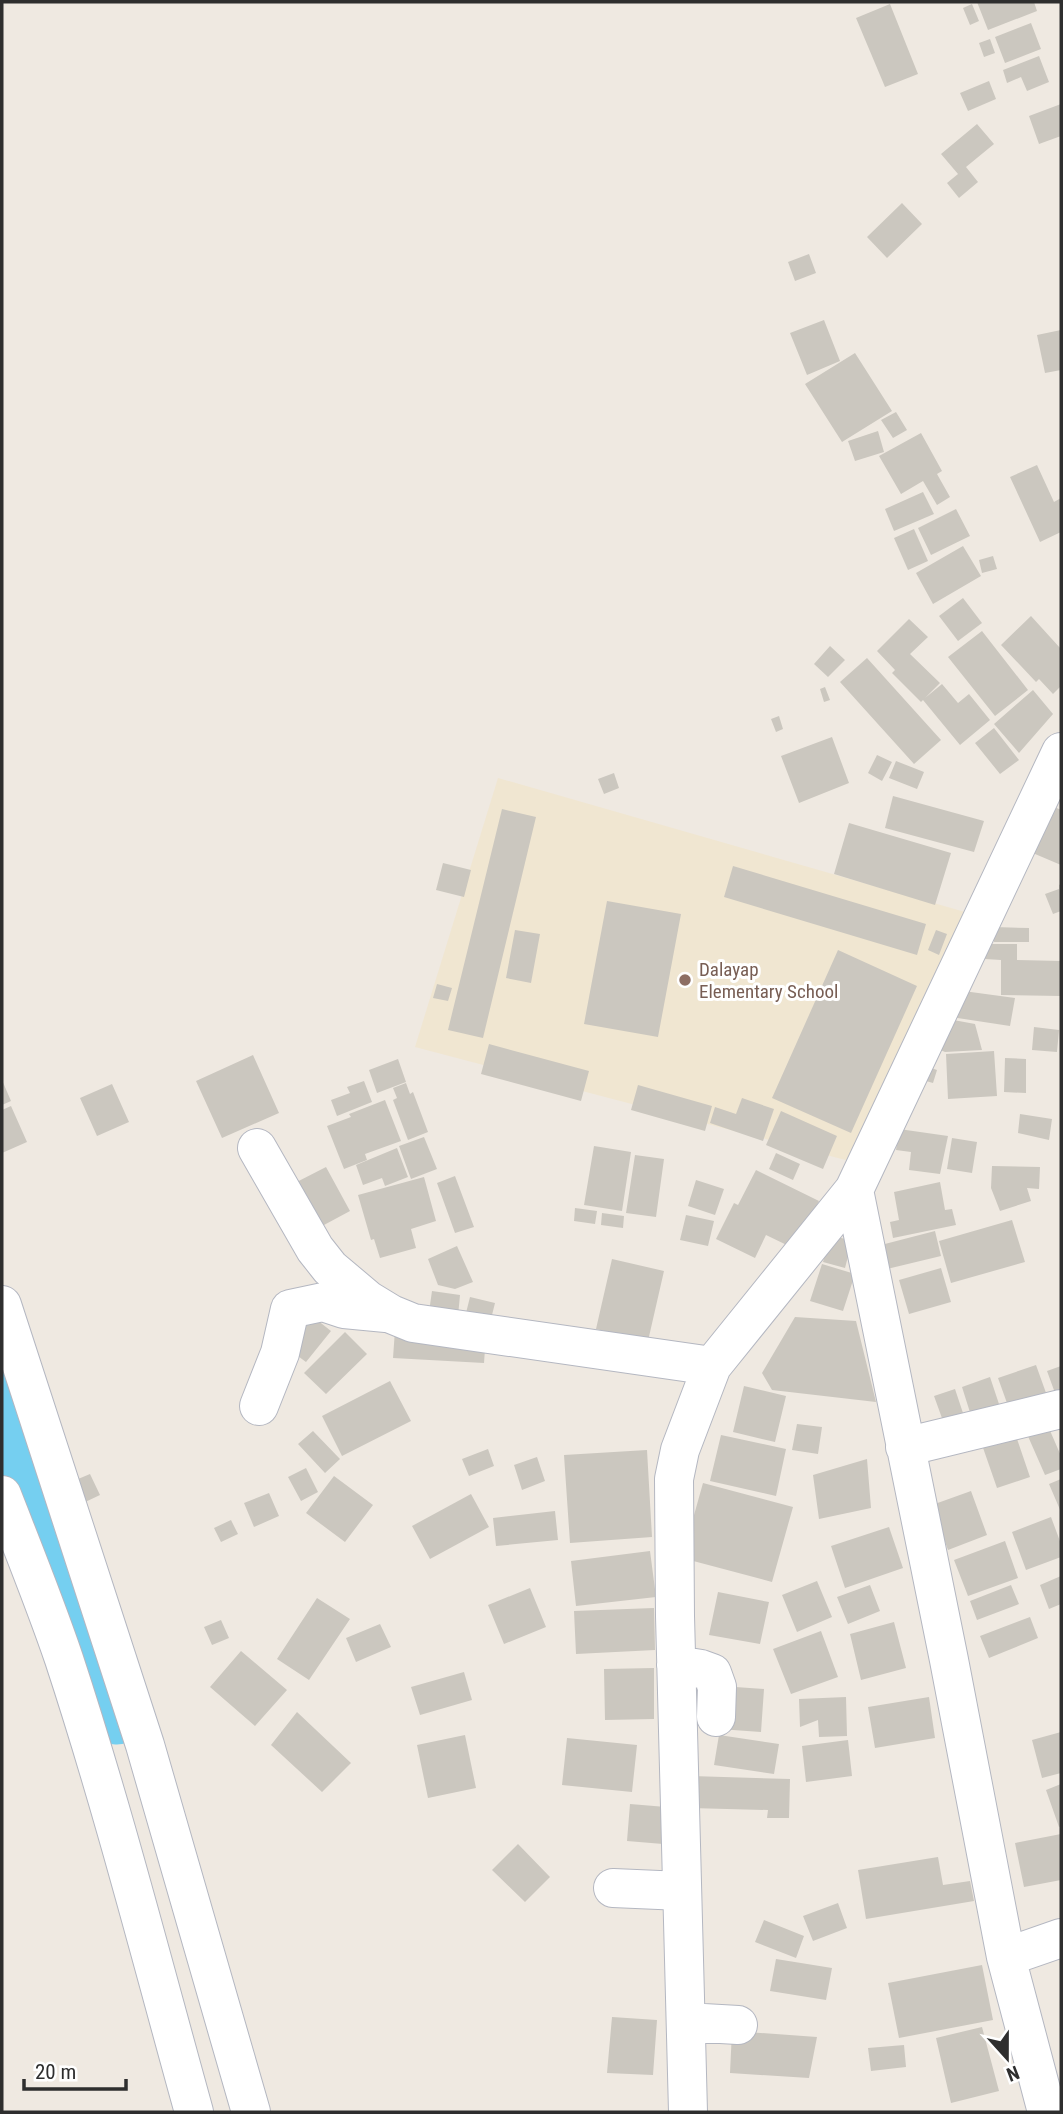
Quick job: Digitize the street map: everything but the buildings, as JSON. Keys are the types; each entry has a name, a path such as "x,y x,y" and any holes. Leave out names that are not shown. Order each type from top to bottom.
{"street":[{"path":"688,2112 676,1665 674,1479 680,1450 712,1366 854,1190 1061,752"},
{"path":"257,1148 315,1249 330,1268 368,1300 391,1314 413,1323 712,1366"},
{"path":"854,1190 1006,1956 1047,2112"},
{"path":"259,1406 280,1353 290,1309 323,1302 344,1308 391,1314"},
{"path":"2,1305 145,1745 251,2112"},
{"path":"905,1447 1061,1409"},
{"path":"2,1495 59,1644 80,1711 194,2112"},
{"path":"676,1665 712,1673 717,1687 716,1717"},
{"path":"613,1888 682,1891"},
{"path":"1006,1956 1061,1938"},
{"path":"686,2022 738,2025"}],"shaded area":[{"name":"Dalayap Elementary School","path":"498,778 965,912 853,1162 415,1047"}],"waterway":[{"path":"2,1387 117,1714"}],"place":[{"name":"Dalayap Elementary School","path":"685,980"}]}
